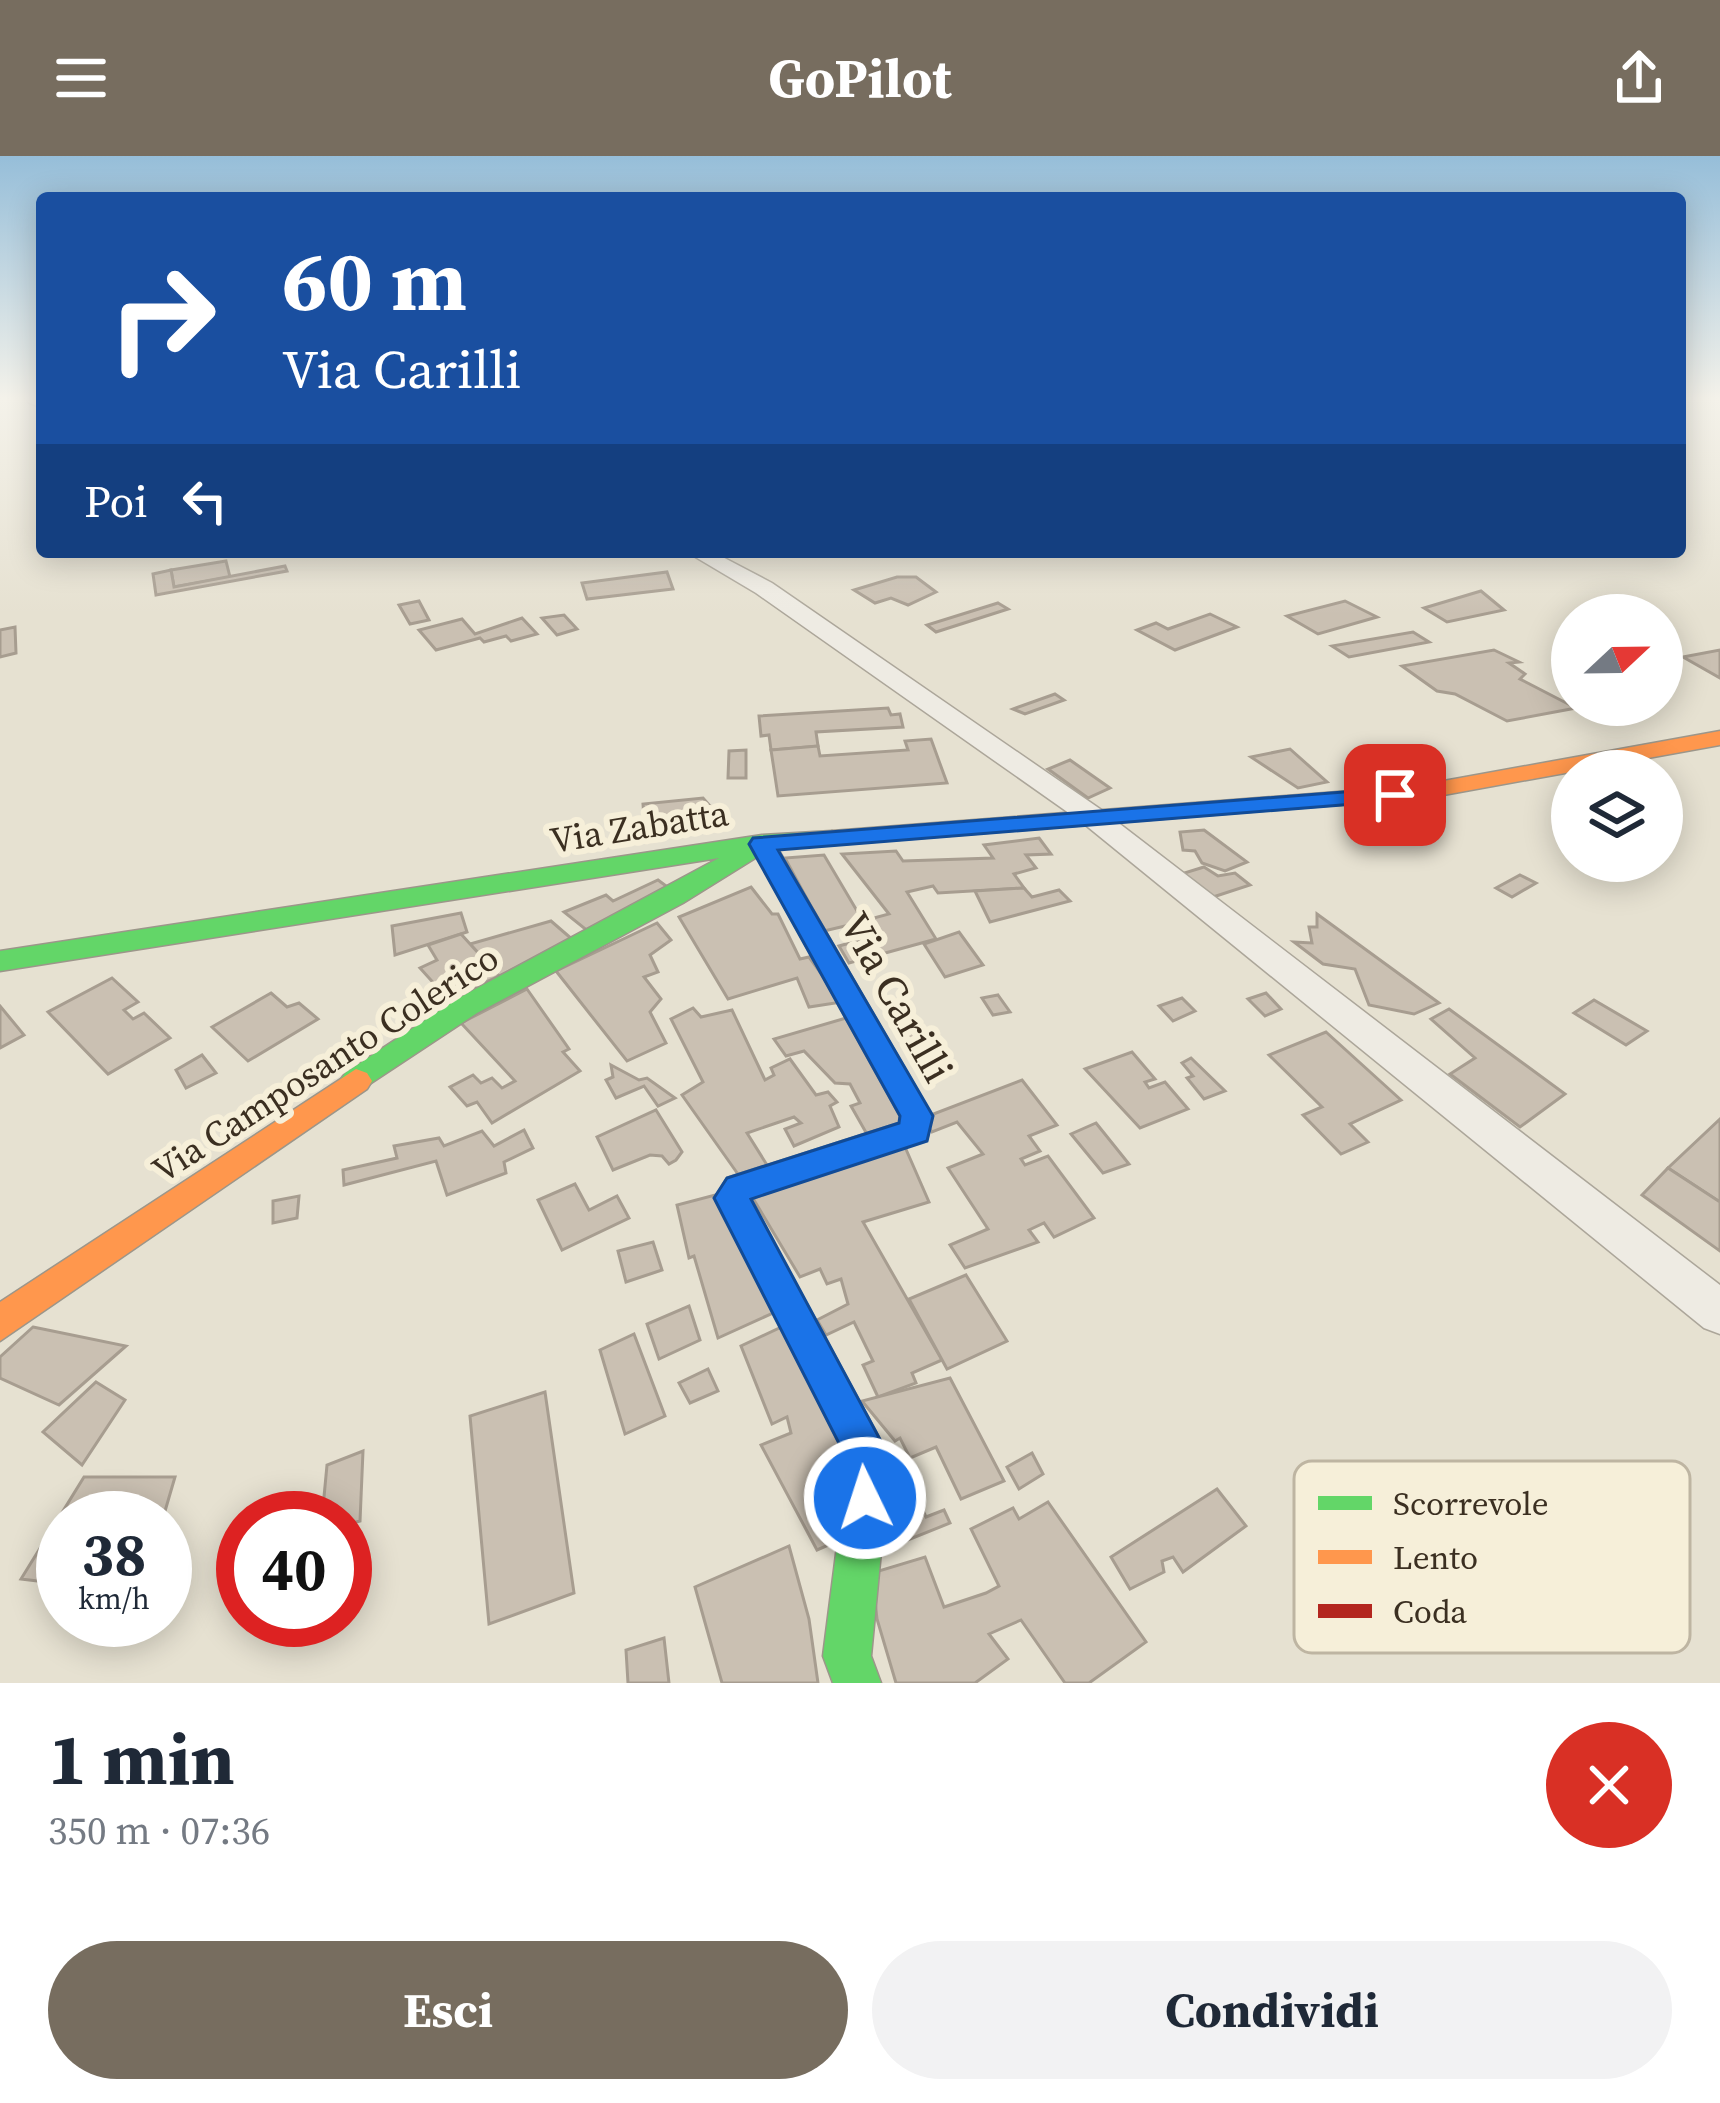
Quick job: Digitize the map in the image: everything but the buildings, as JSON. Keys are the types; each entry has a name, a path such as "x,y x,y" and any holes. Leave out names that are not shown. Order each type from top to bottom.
{"street":[{"path":"708,558 781,599 1094,817 1720,1313"},
{"name":"Via Zabatta","path":"0,962 762,844 1465,787 1720,738"},
{"name":"Via Camposanto Colerico","path":"0,1323 467,1006 674,897 762,844"},
{"name":"Via Carilli","path":"762,844 916,1116 915,1131 740,1188 732,1198 869,1458 847,1656 857,1683"}],"traffic: fast":[{"path":"0,961 774,842 832,838"},
{"path":"356,1081 467,1006 674,897 762,843 916,1116 915,1131 739,1188 732,1198 869,1458 847,1656 857,1683"}],"traffic: slow":[{"path":"1416,793 1720,738"},
{"path":"0,1323 356,1081"}],"traffic: jam":[{"path":"832,838 1416,793"}],"route":[{"path":"865,1498 869,1458 732,1198 740,1188 915,1131 916,1116 762,844 1395,795"}]}
